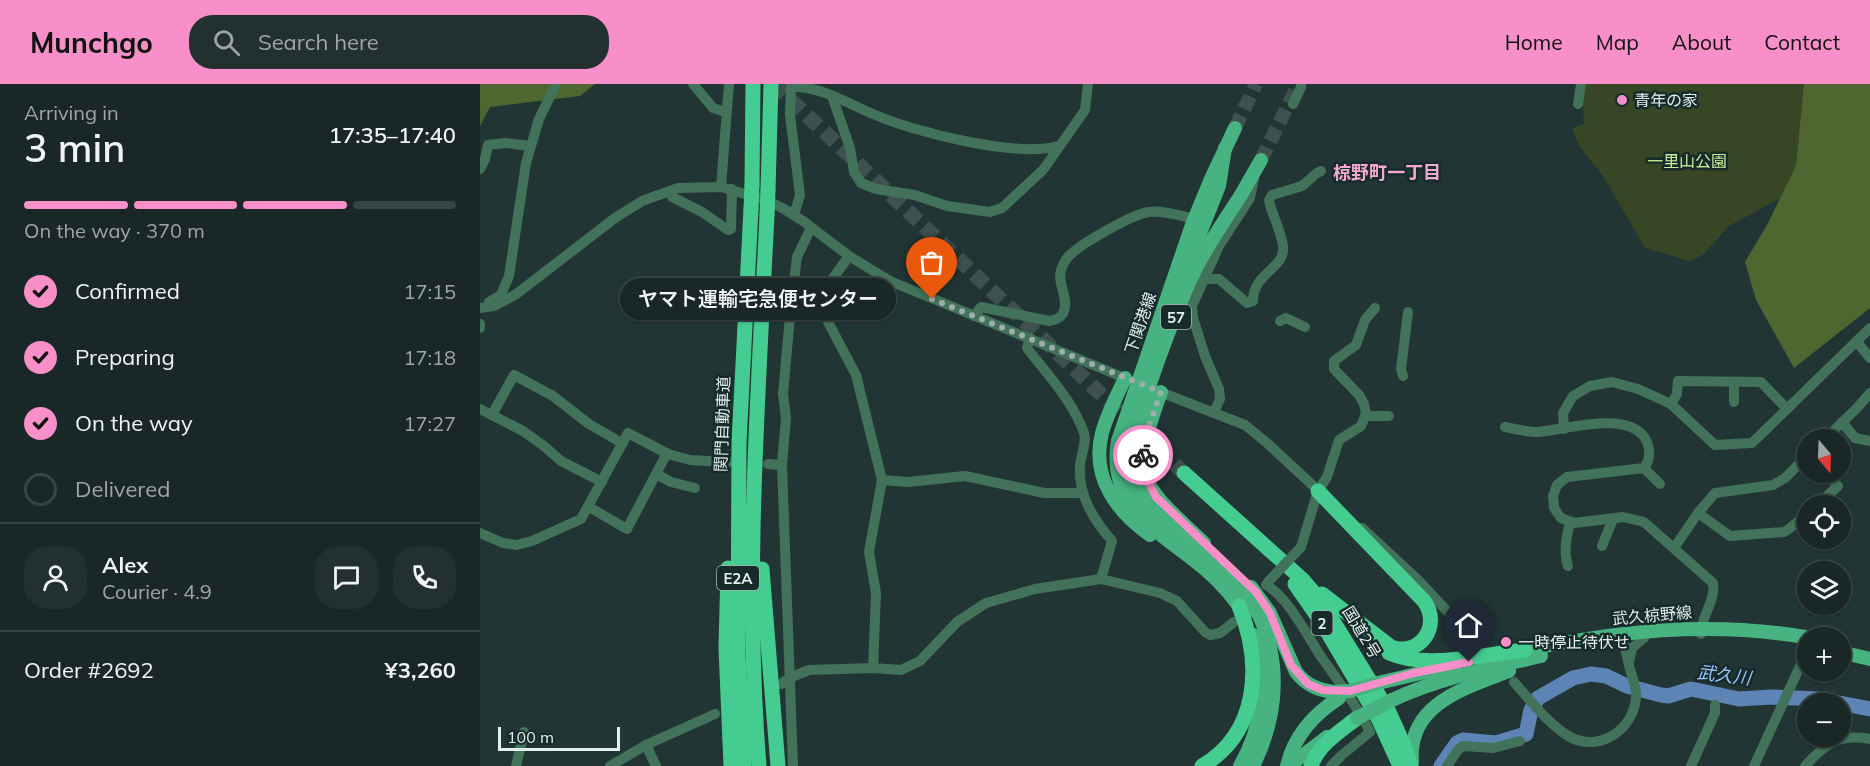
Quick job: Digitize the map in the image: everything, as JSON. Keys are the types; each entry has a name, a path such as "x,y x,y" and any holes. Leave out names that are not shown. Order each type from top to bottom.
{"highway":[{"name":"関門自動車道","path":"744,766 738,655 739,442 752,185 753,84"},
{"name":"E2A","path":"759,766 753,609 771,84"},
{"path":"757,440 761,556 778,766"},
{"path":"731,766 726,606 739,442"},
{"name":"国道2号","path":"1184,473 1302,579 1326,607 1389,712 1412,766"},
{"path":"1302,579 1385,644 1398,650 1405,649 1424,639 1431,626 1431,612 1424,601 1318,491"},
{"name":"国道2号","path":"1255,536 1313,608 1387,735 1400,766"},
{"path":"1202,766 1228,745 1240,727 1248,706 1252,683 1252,658 1243,601"},
{"path":"1338,607 1376,645 1404,659 1432,661 1525,650"},
{"path":"1311,766 1320,749 1357,718"},
{"path":"1387,735 1395,766"}],"main road":[{"name":"下関港線","path":"1235,128 1194,222 1117,469 1128,502 1144,521 1260,617 1274,661 1275,694 1269,726 1253,766"},
{"path":"1142,384 1144,373 1219,186 1226,148"},
{"name":"下関港線","path":"1240,766 1257,728 1263,686 1257,644 1243,601 1229,574 1152,511 1139,496 1124,445 1196,271 1211,241 1254,175 1261,160"},
{"path":"1125,378 1106,419 1101,439 1100,466 1104,482 1122,513 1134,525 1196,562"},
{"path":"1161,392 1144,447 1143,466 1147,482 1161,502 1247,583 1263,603 1275,625 1291,665 1301,679 1315,688 1337,695"},
{"path":"1190,542 1224,562 1243,601"},
{"name":"武久椋野線","path":"1288,766 1357,718 1412,691 1447,679 1552,653 1672,628 1757,637 1797,645"},
{"name":"武久椋野線","path":"1288,766 1292,751 1307,724 1337,695 1414,673 1525,650 1619,638 1644,638 1701,631 1766,631 1797,636"},
{"path":"1851,646 1870,650"},
{"path":"1412,766 1415,733 1433,707 1451,696 1552,653"},
{"path":"1851,655 1870,659"}],"street":[{"path":"480,308 501,295 509,276 530,146 539,119 556,84"},
{"path":"693,84 713,108 726,112"},
{"path":"672,197 702,212 729,230 731,229 727,188 726,112 729,84"},
{"path":"832,96 850,148 854,172 861,183 876,189 915,195 947,206 990,212 1002,208 1043,170 1085,111 1088,84"},
{"path":"1293,104 1301,84"},
{"path":"1578,104 1581,84"},
{"path":"794,215 800,195 790,115 791,85 832,96 907,127 932,133 1011,147 1042,150 1058,146"},
{"path":"480,169 488,145 506,142 530,146"},
{"path":"1202,279 1219,279 1246,303 1253,301 1256,284 1276,265 1283,247 1270,198 1274,194 1302,186 1321,171"},
{"path":"1214,412 1220,399 1220,389 1205,357 1193,318 1192,306 1202,279 1219,246 1250,198 1254,175"},
{"path":"480,308 494,306 515,295 615,218 642,201 678,188 727,188 766,200 794,215 849,256 890,281 1245,425 1381,544 1476,642"},
{"path":"974,316 981,307 1049,321 1059,318 1064,310 1065,302 1060,280 1062,267 1069,255 1084,244 1144,213 1155,212 1194,222"},
{"path":"793,766 785,681 782,465 786,418 783,394 797,256 811,228"},
{"path":"849,256 828,285 824,304 828,322 856,375 882,480 869,552 876,593 873,668"},
{"path":"1332,766 1370,732 1287,605 1276,592 1266,585 1300,547 1318,491 1327,477 1339,441 1361,426 1366,416 1362,399 1334,369 1333,365 1334,361 1356,345 1365,321 1375,308"},
{"path":"1403,376 1401,369 1408,312"},
{"path":"1280,321 1287,318 1305,327"},
{"path":"1564,429 1562,419 1569,402 1578,392 1605,382 1638,389 1671,404 1715,445 1752,443 1870,328"},
{"path":"1030,338 1027,348 1067,400 1085,435 1080,467 1083,493 1095,521 1112,541 1101,579"},
{"path":"1857,342 1870,358"},
{"path":"492,416 514,375 553,396 589,424 622,443"},
{"path":"1671,404 1677,394 1678,381 1761,382 1787,409"},
{"path":"1734,382 1734,402"},
{"path":"1835,429 1870,393"},
{"path":"480,409 533,438 561,461 602,482"},
{"path":"1366,416 1389,416"},
{"path":"1842,422 1855,438 1870,441"},
{"path":"1505,427 1535,432 1613,423 1633,428 1644,436 1649,448 1649,457 1644,468"},
{"path":"480,533 510,545 524,543 581,519 628,433 667,453 690,460 729,462"},
{"path":"589,507 627,529 667,453"},
{"path":"768,464 782,465"},
{"path":"1674,549 1698,513 1715,493 1773,485 1797,466"},
{"path":"1644,468 1660,484"},
{"path":"1644,468 1572,475 1562,480 1554,491 1553,502 1561,518 1570,523 1623,517 1644,522 1713,583 1713,598 1702,621 1701,631"},
{"path":"656,474 672,482 695,488"},
{"path":"882,480 908,482 965,476 1044,493 1083,493"},
{"path":"1828,495 1838,486 1835,483"},
{"path":"1698,513 1730,536 1784,532 1797,523"},
{"path":"1602,546 1613,519"},
{"path":"1568,566 1565,552 1570,523"},
{"path":"785,681 809,670 873,668 901,670 920,661 957,622 986,603 1035,589 1101,579 1160,593 1177,601 1210,635 1221,633 1234,622"},
{"path":"1514,682 1562,732 1580,741 1600,741 1618,733 1625,726 1634,708 1636,695 1634,682 1619,638"},
{"path":"1629,668 1632,648 1644,638"},
{"path":"1754,766 1797,672"},
{"path":"1690,766 1715,713 1716,705"},
{"path":"610,766 646,745 715,714"},
{"path":"516,766 525,732"},
{"path":"1851,736 1870,739"},
{"path":"1447,766 1463,746 1493,748 1520,741"},
{"path":"646,745 656,766"},
{"path":"1805,766 1821,747"}],"green space":[{"path":"480,84 595,84 580,96 490,107 480,126"},
{"name":"一里山公園","path":"1585,84 1857,84 1806,184 1729,226 1703,255 1689,261 1645,248 1603,176 1580,147 1572,128 1584,124 1582,99"},
{"path":"1804,84 1870,84 1870,308 1794,368 1756,300 1745,262 1767,225 1796,166"}],"waterway":[{"name":"武久川","path":"1441,766 1457,743 1463,740 1496,743 1526,734 1531,710 1538,698 1573,678 1591,674 1606,676 1627,686 1668,696 1691,689 1739,699 1772,697 1818,699 1870,709"}],"tunnel":[{"path":"774,84 1184,473"},
{"path":"1235,128 1256,84"},
{"path":"1261,160 1296,89"}],"way so far":[{"path":"932,299 1161,392 1149,426 1143,455"}],"place":[{"name":"青年の家","path":"1622,100"},
{"name":"ヤマト運輸宅急便センター","path":"932,299"},
{"name":"一時停止待伏せ","path":"1506,642"}],"district":[{"name":"椋野町一丁目","path":"1387,172"}],"route":[{"path":"1143,455 1144,473 1156,497 1256,592 1270,613 1291,665 1301,679 1308,684 1323,690 1350,691 1414,673 1469,662"}]}
